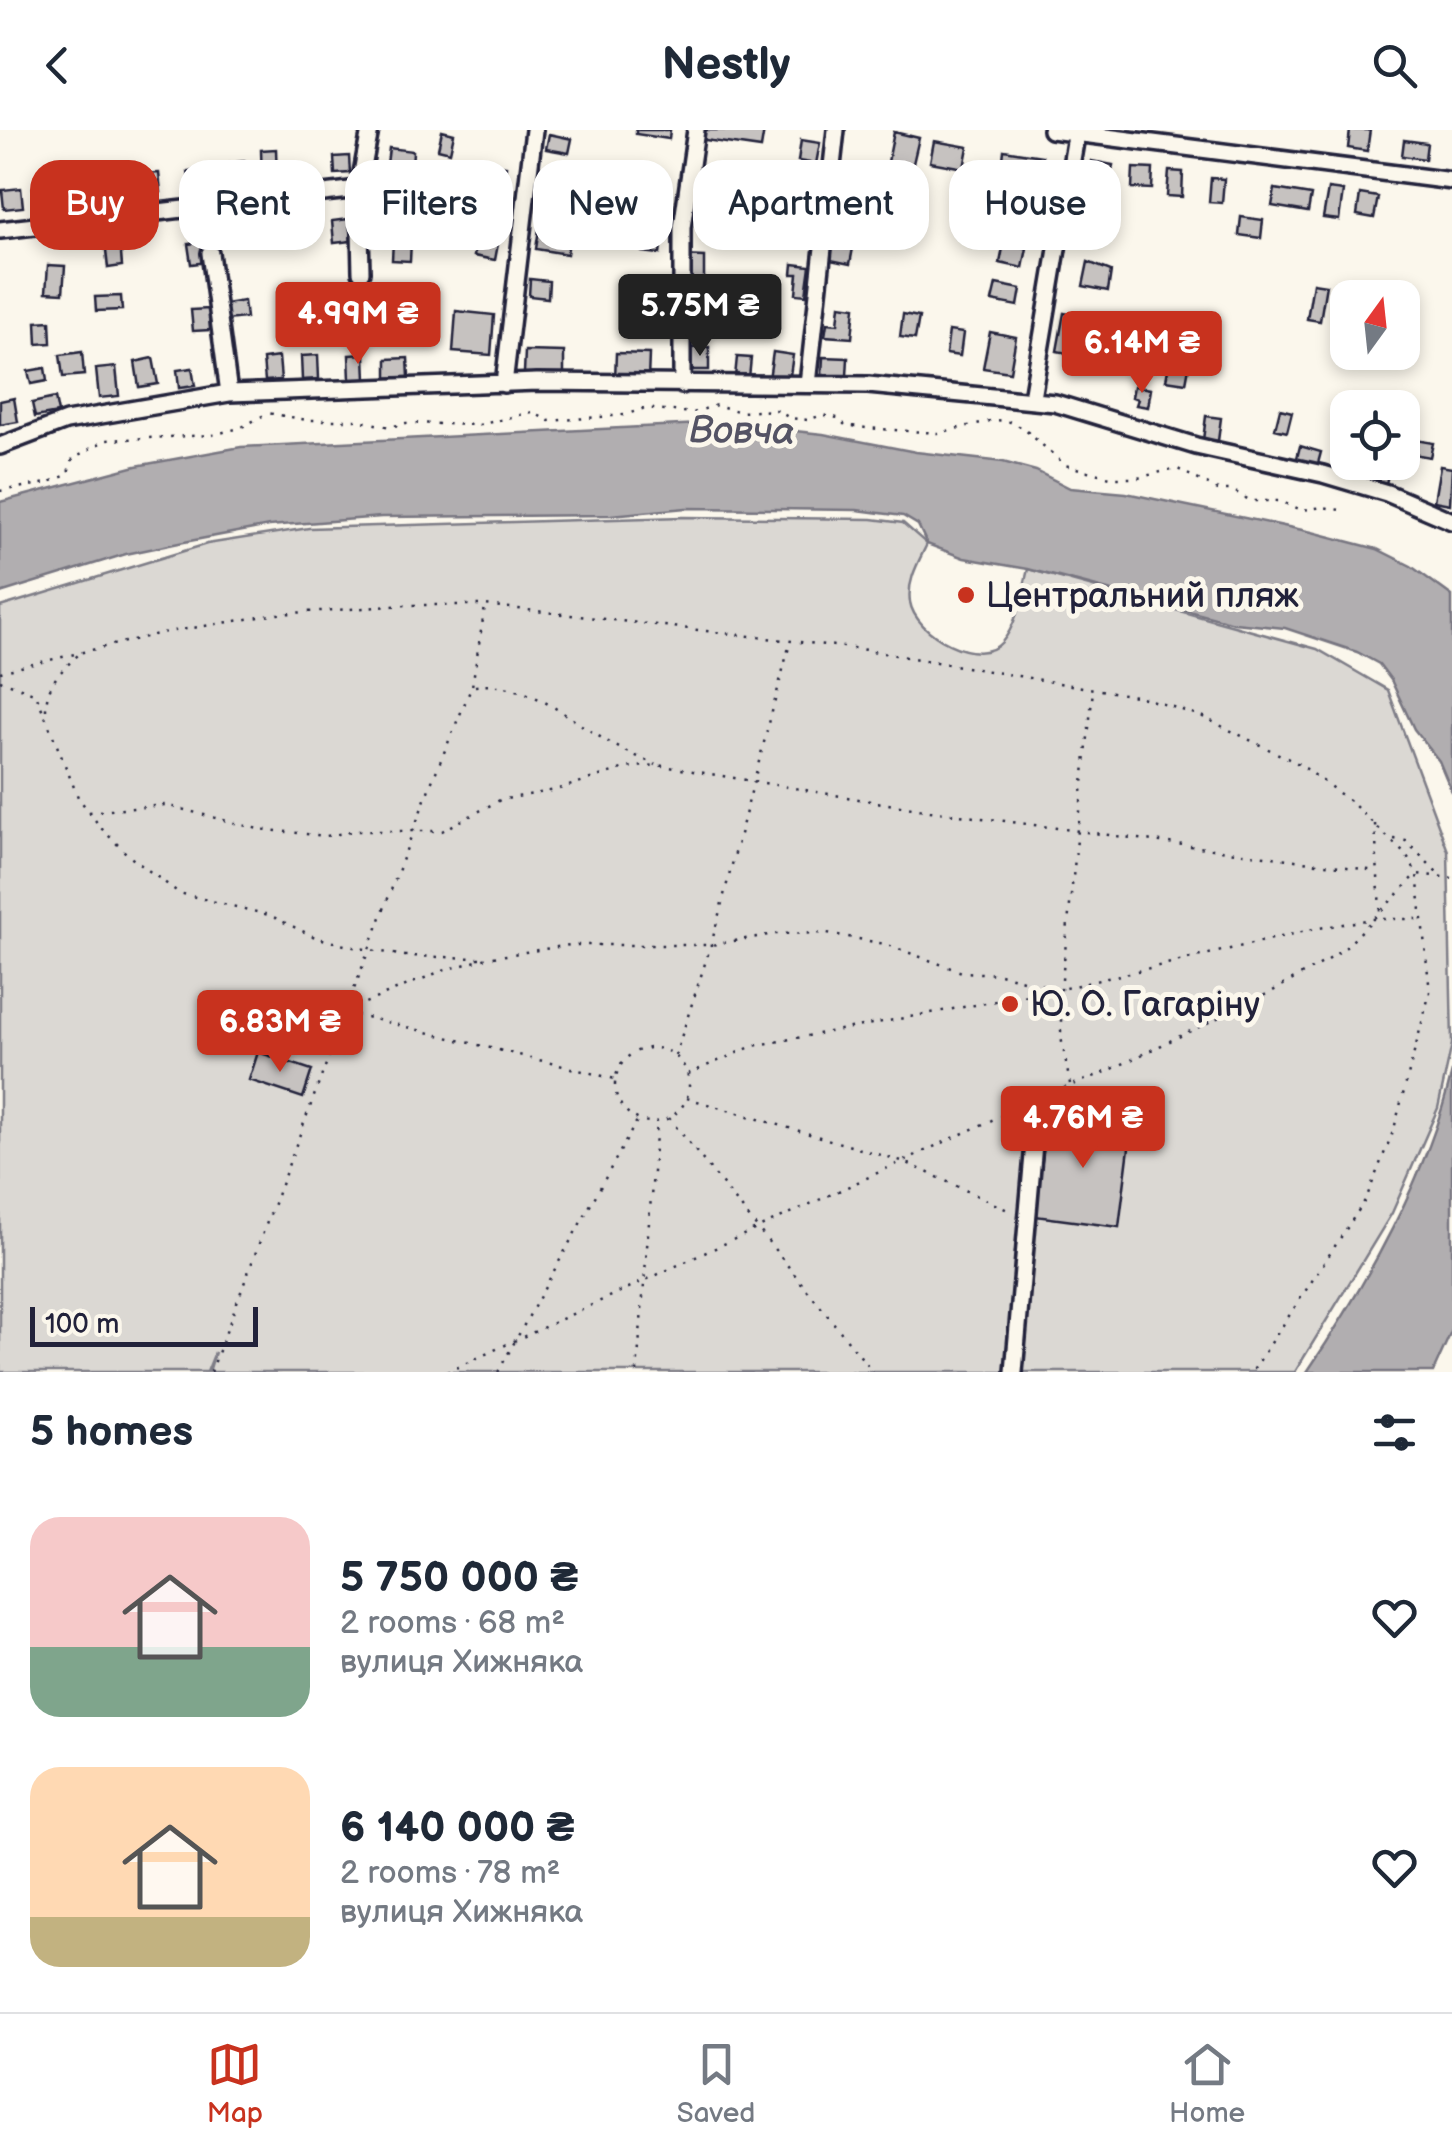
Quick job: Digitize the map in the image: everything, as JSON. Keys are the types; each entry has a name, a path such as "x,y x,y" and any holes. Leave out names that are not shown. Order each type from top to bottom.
{"street":[{"path":"365,160 370,130"},
{"path":"504,384 534,130"},
{"path":"682,385 682,228 696,130"},
{"path":"808,384 836,130"},
{"path":"1051,130 1452,181"},
{"path":"1032,398 1077,132"},
{"path":"0,230 345,191"},
{"path":"361,250 361,272"},
{"path":"210,253 229,393"},
{"path":"0,446 66,421 229,393 504,384 808,384 1032,398 1196,446 1323,474 1387,493 1452,521"},
{"path":"1014,1372 1038,1098"}],"path":[{"path":"0,491 47,484 67,475 74,458 106,440 212,435 240,428 268,413 307,420 432,426 499,422 532,412 549,421 625,416 645,408 693,413 716,405 741,412 776,410 790,418 808,420 822,416 838,418 845,426 938,433 1008,420 1023,428 1065,465 1114,478 1138,478 1176,468 1218,490 1232,490 1251,501 1279,500 1302,510 1340,510"},
{"path":"0,672 162,633 278,614 406,605 485,606 791,640 1093,688 1186,711 1256,741 1328,782 1394,839 1416,874 1430,974 1427,1009 1378,1172 1366,1199 1252,1372"},
{"path":"211,1372 413,830 472,686 485,606"},
{"path":"675,1056 711,945 791,640"},
{"path":"81,653 55,677 46,693 54,745 89,812 129,856 179,893 269,914 316,937 405,956 487,958"},
{"path":"0,680 36,694 46,711"},
{"path":"472,686 497,683 523,690 607,742 657,766"},
{"path":"1070,1086 1061,1037 1061,990 1093,688"},
{"path":"89,812 166,805 294,834 326,836 357,831 442,830 500,800 556,790 625,768 657,766 1078,831 1377,871"},
{"path":"1375,822 1380,912"},
{"path":"1394,839 1406,841 1440,876"},
{"path":"1416,874 1452,878"},
{"path":"447,1372 1271,992 1346,947 1416,874"},
{"path":"688,1074 753,1046 1061,990 1303,931 1372,919 1421,920"},
{"path":"345,1012 440,972 487,958 570,945 711,945 774,934 827,933 884,944 962,972 1000,974 1061,990"},
{"path":"345,1012 615,1079"},
{"path":"651,1048 675,1056 688,1074 687,1098 669,1118 657,1122 638,1118 618,1100 615,1079 620,1067 638,1050 651,1048"},
{"path":"687,1098 906,1162 1025,1218"},
{"path":"498,1372 638,1118"},
{"path":"669,1118 873,1372"},
{"path":"637,1372 657,1122"}],"shaded area":[{"path":"683,517 872,519 903,523 927,544 910,587 914,614 935,636 964,650 979,652 1002,642 1016,617 1028,569 1317,649 1388,690 1448,851 1452,1044 1438,1108 1392,1213 1295,1372 209,1372 215,1352 207,1372 0,1372 0,607 207,544 309,528"}],"water":[{"name":"Вовча","path":"721,423 823,434 916,452 1003,462 1036,471 1070,488 1126,493 1312,532 1377,549 1411,566 1452,596 1452,792 1439,761 1414,729 1391,680 1379,664 1357,652 1285,628 1234,623 1028,569 964,558 927,544 918,525 903,516 857,510 686,508 611,515 381,517 269,526 126,554 0,593 0,502 136,466 241,447"},
{"path":"1452,1071 1452,1330 1433,1372 1307,1372 1373,1265 1412,1188 1442,1110"}],"building":[{"path":"636,130 670,130 669,139 636,134"},
{"path":"699,130 764,130 761,148 698,139"},
{"path":"1350,130 1370,130 1367,151 1348,148"},
{"path":"442,131 454,134 450,152 438,149"},
{"path":"894,132 919,138 914,160 888,160"},
{"path":"549,134 572,139 569,153 546,149"},
{"path":"801,140 820,143 817,160 798,160"},
{"path":"1404,140 1427,143 1425,159 1402,156"},
{"path":"934,141 968,147 966,160 949,160 949,165 930,162"},
{"path":"389,148 413,151 412,160 388,160"},
{"path":"276,149 276,160 261,160 261,150"},
{"path":"1004,150 1042,156 1041,160 1003,160"},
{"path":"349,156 345,173 335,174 334,157"},
{"path":"1133,168 1153,169 1152,189 1132,188"},
{"path":"1169,171 1183,172 1182,197 1167,196"},
{"path":"1211,178 1224,179 1222,203 1209,202"},
{"path":"21,188 23,207 4,209 2,190"},
{"path":"1275,189 1311,195 1308,212 1272,206"},
{"path":"1328,189 1343,191 1339,220 1323,218"},
{"path":"1360,194 1378,197 1374,218 1357,215"},
{"path":"1241,217 1263,220 1261,238 1239,235"},
{"path":"345,219 345,242 334,243 332,221"},
{"path":"106,250 121,250 122,266 108,268"},
{"path":"189,250 206,250 208,262 191,264"},
{"path":"392,250 411,250 410,261 392,260"},
{"path":"475,250 497,250 495,260 474,256"},
{"path":"828,250 853,250 850,264 826,259"},
{"path":"1003,250 1027,250 1023,268 1000,263"},
{"path":"684,256 704,257 704,281 683,280"},
{"path":"1088,262 1111,271 1108,291 1083,286"},
{"path":"793,264 810,266 806,295 796,294 798,274 792,274"},
{"path":"48,265 65,266 63,293 46,292"},
{"path":"530,279 549,281 548,298 529,296"},
{"path":"1313,283 1326,285 1320,321 1307,319"},
{"path":"996,284 1021,289 1018,306 992,301"},
{"path":"641,288 661,289 660,305 640,304"},
{"path":"121,296 122,310 96,311 95,297"},
{"path":"244,301 246,318 227,320 225,304"},
{"path":"840,305 855,307 852,338 825,336 827,323 838,324"},
{"path":"209,309 210,330 193,331 191,310"},
{"path":"456,311 494,315 491,355 453,352"},
{"path":"1064,313 1080,316 1072,354 1057,351"},
{"path":"903,314 919,317 915,339 900,337"},
{"path":"50,321 51,343 37,344 36,322"},
{"path":"637,322 657,323 657,337 637,336"},
{"path":"949,331 963,333 960,356 946,354"},
{"path":"990,332 1016,337 1010,372 983,368"},
{"path":"709,347 709,370 691,370 690,348"},
{"path":"525,351 564,352 564,374 524,373"},
{"path":"82,352 84,375 63,377 60,355"},
{"path":"773,352 793,355 789,382 769,379"},
{"path":"616,353 649,354 648,380 615,379"},
{"path":"365,354 366,380 350,380 349,355"},
{"path":"318,355 319,379 302,380 301,356"},
{"path":"279,357 281,380 265,381 263,359"},
{"path":"737,357 751,358 749,378 735,377"},
{"path":"823,357 848,358 847,376 822,375"},
{"path":"153,358 158,384 139,387 135,362"},
{"path":"408,358 409,377 387,378 387,359"},
{"path":"1170,359 1190,362 1186,383 1166,380"},
{"path":"116,367 119,396 99,398 96,369"},
{"path":"45,368 47,381 31,384 28,371"},
{"path":"192,368 195,386 179,388 177,370"},
{"path":"1134,386 1151,389 1148,407 1136,405 1138,399 1132,397"},
{"path":"14,398 18,422 0,425 0,401"},
{"path":"55,398 58,413 35,417 32,403"},
{"path":"1280,409 1292,412 1287,432 1275,429"},
{"path":"1206,416 1221,418 1218,441 1203,440"},
{"path":"1420,441 1433,443 1430,457 1420,455"},
{"path":"1300,446 1321,452 1317,467 1296,462"},
{"path":"1440,466 1452,468 1450,504 1434,501"},
{"path":"258,1052 312,1070 303,1098 249,1080"},
{"path":"1069,1113 1110,1118 1108,1129 1131,1132 1119,1227 1035,1216 1047,1121 1067,1124"}],"place":[{"name":"Центральний пляж","path":"966,595"},
{"name":"Ю. О. Гагаріну","path":"1010,1004"}]}
